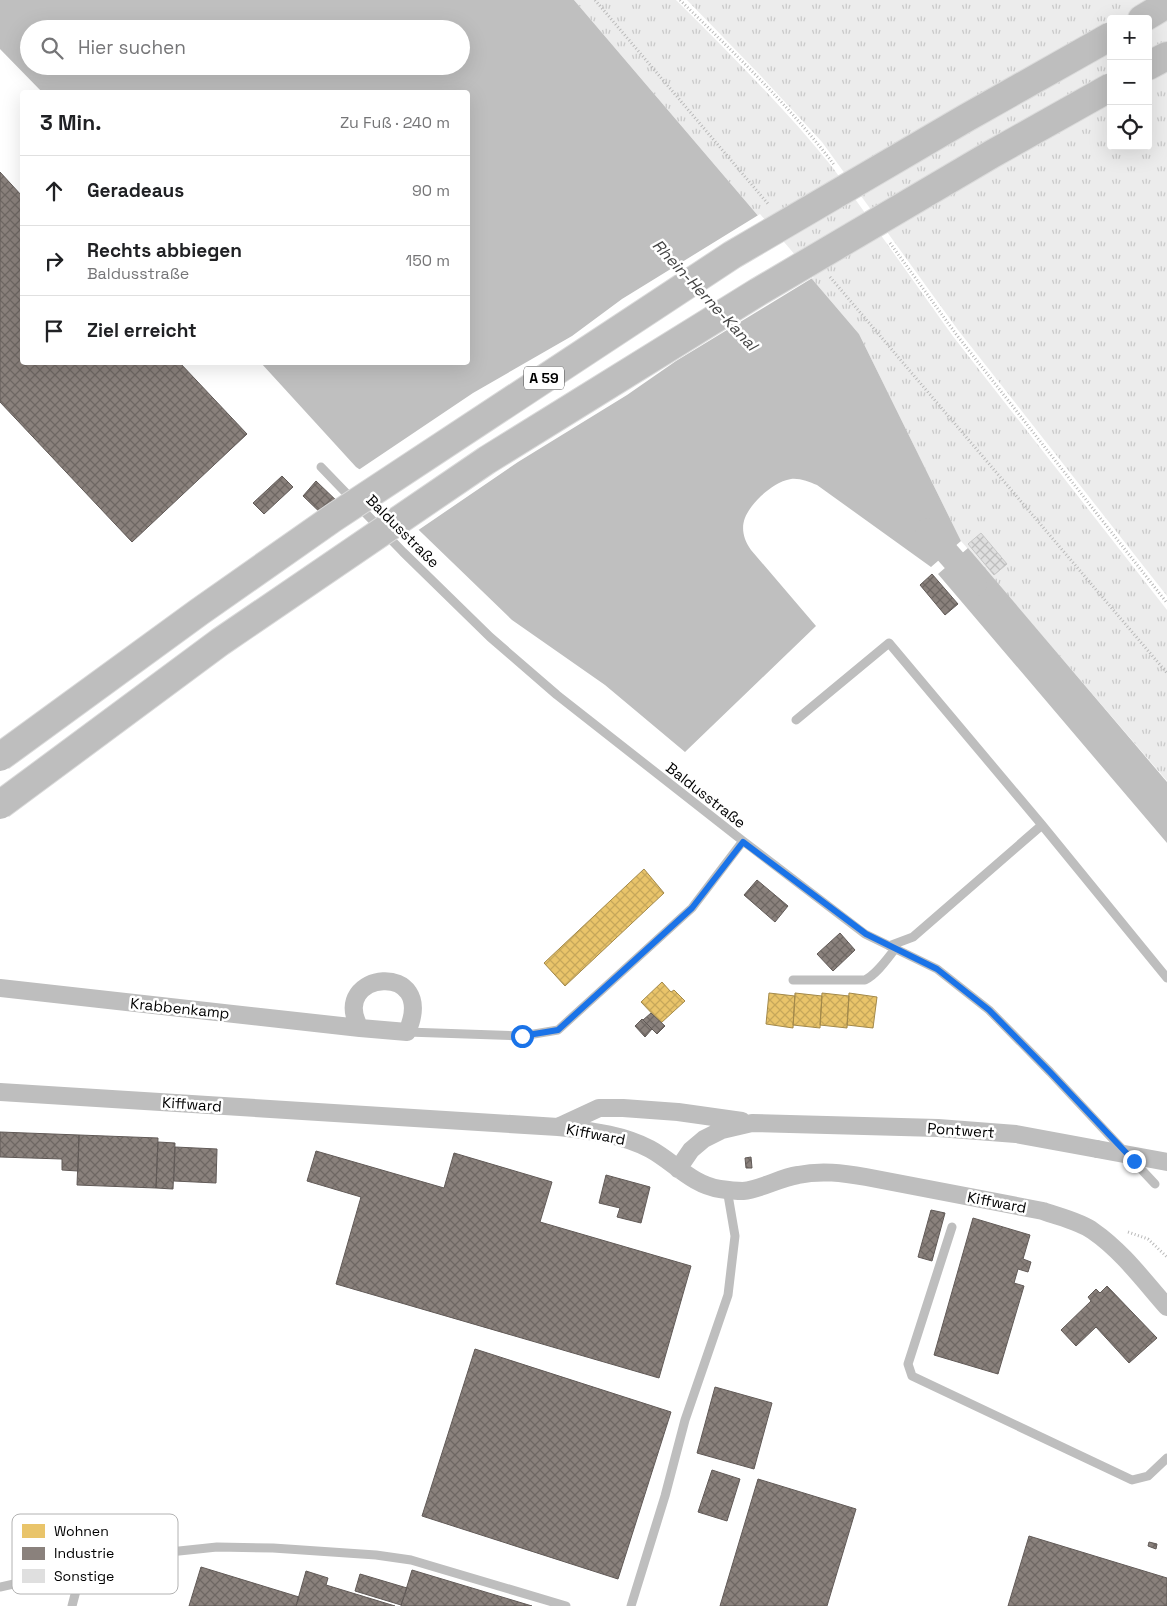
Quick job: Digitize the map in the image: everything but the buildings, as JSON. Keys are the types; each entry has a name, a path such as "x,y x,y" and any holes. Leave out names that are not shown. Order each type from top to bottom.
{"highway":[{"path":"1149,15 1167,4"},
{"name":"A 59","path":"0,757 199,612 333,518 732,255 1107,38"},
{"path":"1152,64 1167,56"},
{"name":"A 59","path":"0,805 220,642 487,460 758,292 992,154 1107,89"}],"street":[{"path":"360,1028 356,1021 354,1010 360,993 367,986 377,981 387,981 397,984 407,992 412,1001 414,1011 407,1032"},
{"name":"Krabbenkamp","path":"0,988 407,1032"},
{"name":"Kiffward","path":"0,1092 558,1127 626,1138 651,1150 694,1180 717,1188 742,1191 795,1175 815,1172 838,1172 1042,1211 1092,1230 1115,1249 1167,1307"},
{"name":"Pontwert","path":"558,1127 599,1108 623,1108 678,1112 752,1123 938,1128 1016,1134 1167,1162"},
{"name":"Pontwert","path":"678,1168 691,1150 704,1139 722,1130 752,1123"}],"lane":[{"name":"Baldusstraße","path":"321,467 403,552 490,637 557,695 743,842 866,934 937,969 989,1010 1155,1184"},
{"path":"796,720 888,642 1042,825 1167,978"},
{"path":"793,980 866,980 883,964 892,948 913,937 1042,825"},
{"path":"407,1032 522,1036 558,1030 692,908 743,842"},
{"path":"631,1606 685,1420 728,1295 736,1236 728,1189"},
{"path":"952,1227 908,1364 912,1376 1132,1480 1148,1476 1167,1458"},
{"path":"178,1551 218,1547 273,1548 376,1555 411,1560 566,1606"}],"path":[{"path":"595,0 771,207"},
{"path":"680,0 758,78 819,144 835,166"},
{"path":"886,236 956,334 1167,603"},
{"path":"828,275 1167,673"}],"green space":[{"path":"574,0 676,0 737,61 833,168 952,335 1167,610 1167,781 961,541 859,334"},
{"path":"687,0 1167,0 1167,596 958,330 822,142"}],"water":[{"name":"Rhein-Herne-Kanal","path":"0,0 574,0 859,334 961,541 931,567 817,485 791,479 779,483 768,490 755,502 746,515 743,528 746,542 816,626 685,752 605,685 512,620 395,507 369,467 362,471 356,467 263,365 470,365 470,90 40,90 25,75 470,75 470,20 20,20 20,69 0,49"},
{"path":"968,548 1167,782 1167,843 938,574"}],"pier":[{"path":"760,214 814,277 676,361 627,395 518,462 417,531 393,508 368,470 362,474 357,471 473,393 572,336 622,299"}],"waterway":[{"path":"927,530 975,584"}],"route":[{"path":"522,1036 558,1030 692,908 743,842 866,934 937,969 989,1010 1134,1161"}]}
